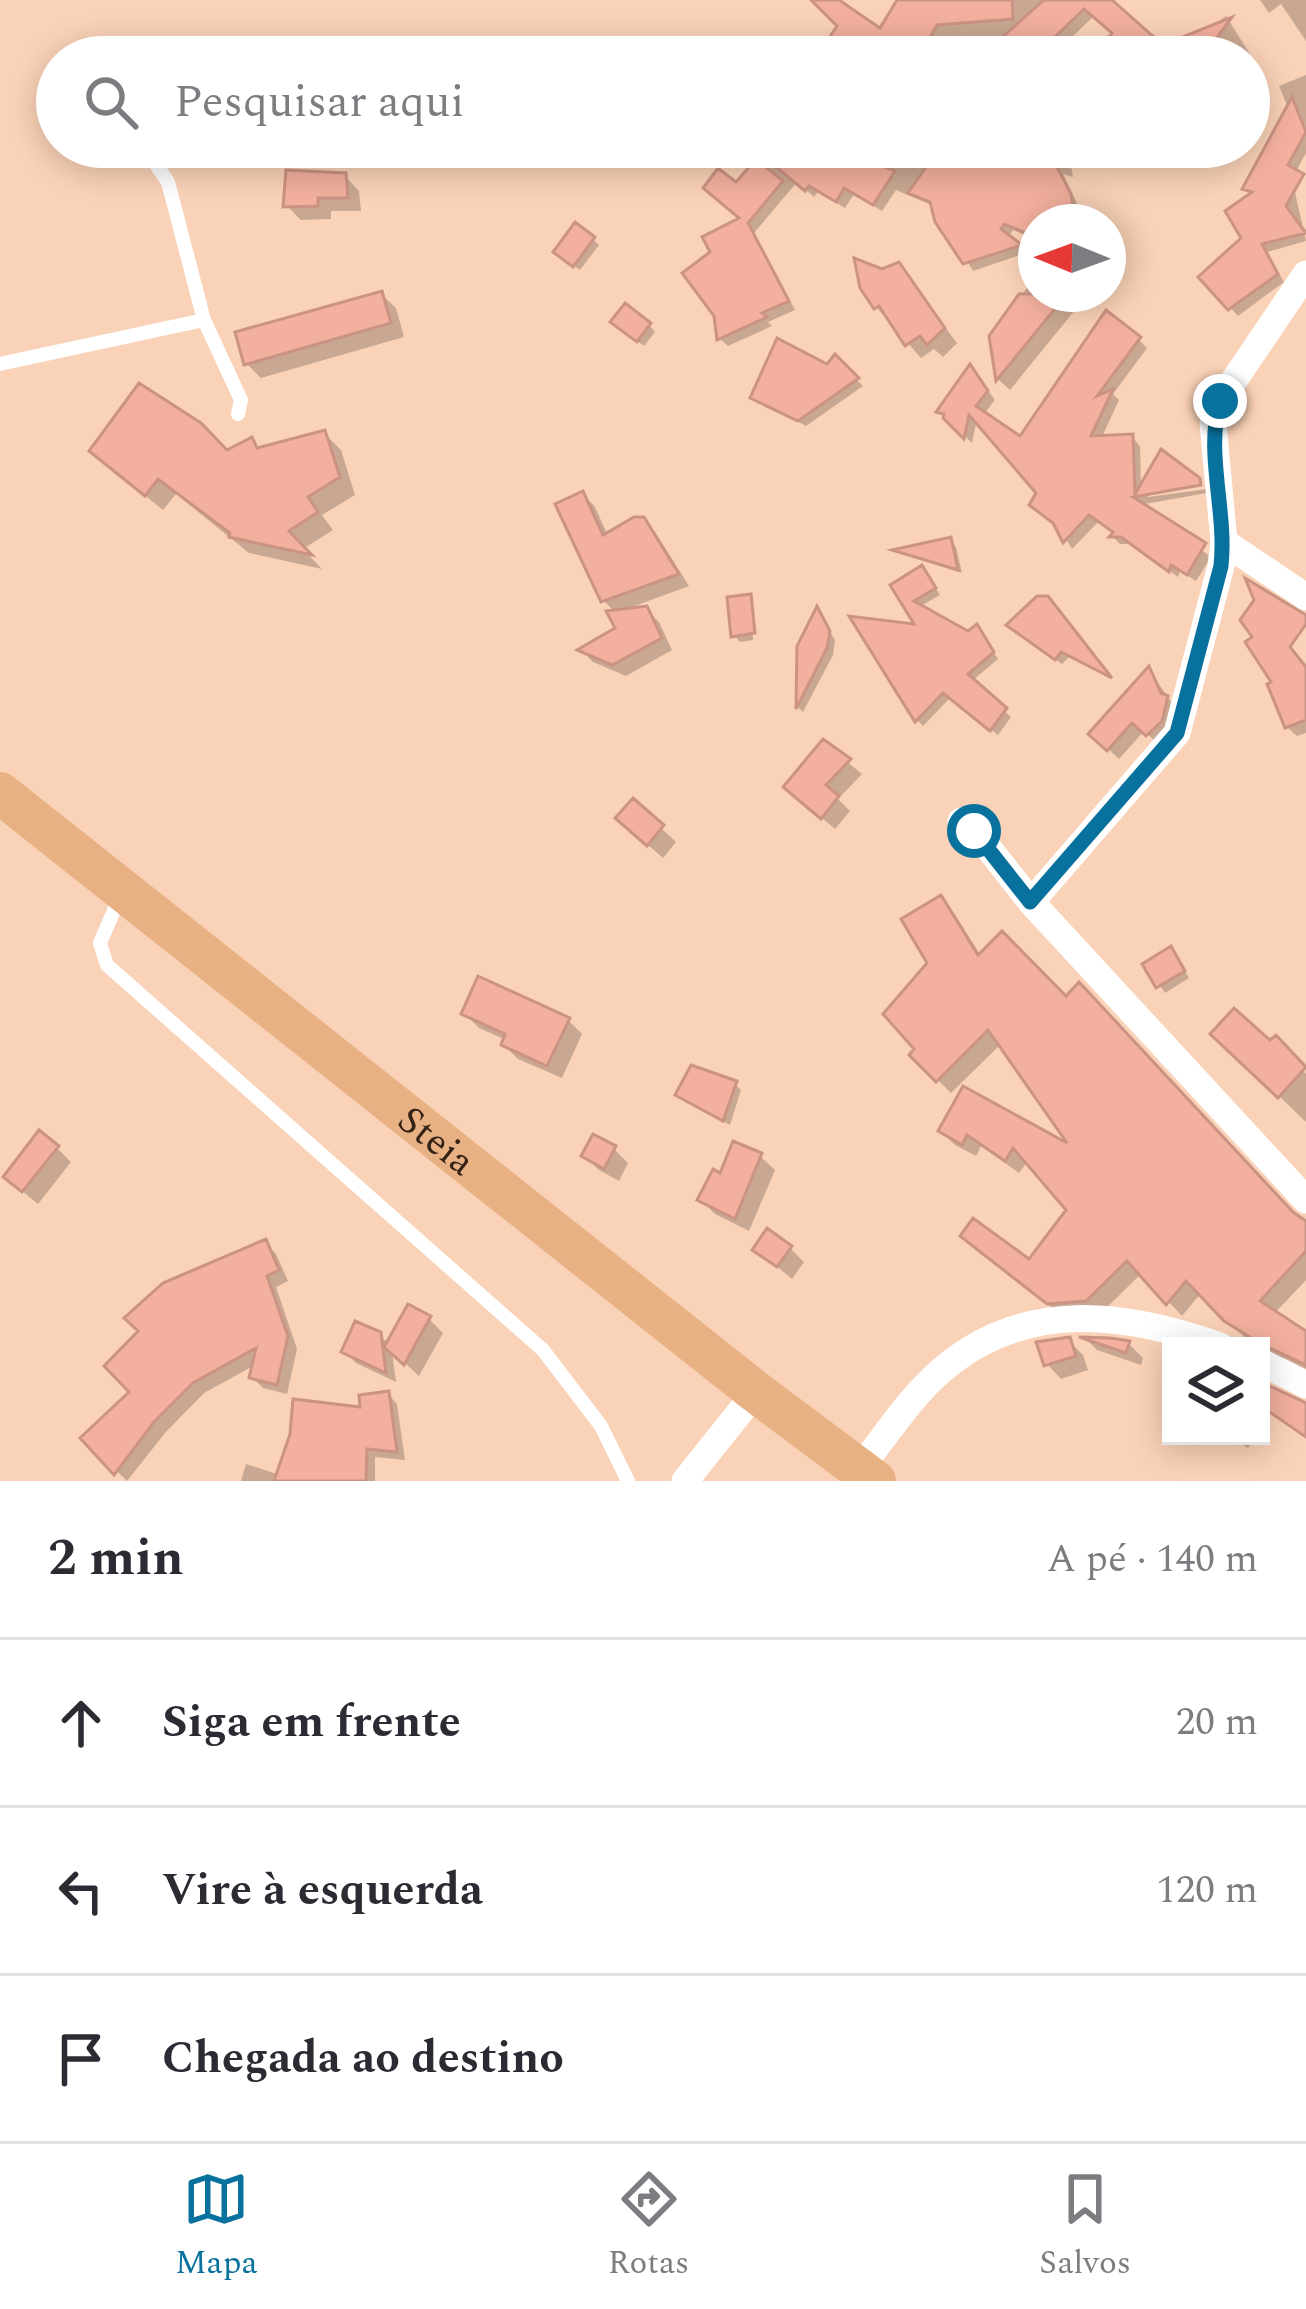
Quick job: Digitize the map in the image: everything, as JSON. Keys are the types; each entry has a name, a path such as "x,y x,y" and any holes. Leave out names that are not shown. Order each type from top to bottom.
{"main road":[{"name":"Steia","path":"0,793 867,1475"}],"street":[{"path":"1030,902 1177,733 1224,542 1213,424 1220,401 1306,274"},
{"path":"1224,542 1306,597"},
{"path":"961,821 1306,1200"},
{"path":"867,1475 938,1372 965,1352 1028,1324 1061,1316 1104,1318 1183,1337"},
{"path":"1270,1367 1306,1385"},
{"path":"685,1481 756,1392"}],"lane":[{"path":"158,168 168,182 204,320 242,400 238,414"},
{"path":"0,364 204,320"},
{"path":"124,890 100,943 107,965 543,1350 601,1426 628,1481"}],"building":[{"path":"811,0 839,0 880,28 897,0 1012,0 1013,19 937,25 931,36 830,36 837,26"},
{"path":"1044,0 1112,0 1153,36 1110,36 1112,33 1084,9 1056,36 1004,36"},
{"path":"1232,17 1218,36 1185,36"},
{"path":"1292,97 1306,132 1288,165 1304,174 1286,206 1306,233 1262,244 1278,274 1228,310 1198,277 1241,238 1225,211 1252,192 1242,189 1253,168 1270,168 1270,137"},
{"path":"718,168 736,182 748,168 767,168 783,181 748,223 789,301 717,340 714,316 682,273 710,252 702,237 739,218 703,188"},
{"path":"777,168 895,171 873,205 844,188 836,202 809,186 805,191"},
{"path":"925,168 1058,168 1072,204 1018,204 1018,230 1004,224 1001,229 1018,246 963,264 935,222 930,202 908,193"},
{"path":"286,170 346,173 348,198 318,198 318,206 283,207"},
{"path":"575,222 595,237 573,267 553,252"},
{"path":"854,258 882,269 899,262 945,328 927,345 920,336 905,346 879,306 874,309 860,288"},
{"path":"382,291 391,323 244,365 235,332"},
{"path":"1018,295 1018,312 1052,312 996,381 989,336"},
{"path":"625,303 651,323 637,342 610,322"},
{"path":"1105,312 1141,337 1097,396 1113,389 1091,436 1133,434 1135,494 1161,449 1200,478 1201,485 1133,497 1206,543 1187,575 1171,565 1169,572 1121,537 1109,537 1113,532 1089,515 1063,543 1053,523 1029,505 1036,493 969,415 964,439 944,414 936,412 970,364 988,391 976,406 1020,436"},
{"path":"777,338 827,364 835,354 859,378 798,421 750,398"},
{"path":"139,383 201,423 227,450 252,437 257,448 325,430 340,477 308,497 318,512 289,531 312,555 229,537 230,533 158,479 145,496 89,451"},
{"path":"583,491 603,535 634,517 644,517 679,574 601,602 555,504"},
{"path":"951,537 958,570 892,550"},
{"path":"922,565 936,588 914,601 968,631 977,624 994,652 968,674 1007,708 990,731 943,693 915,722 849,616 914,624 890,585"},
{"path":"1245,578 1306,615 1306,624 1290,647 1306,667 1306,720 1285,728 1267,684 1271,682 1245,642 1252,637 1240,620 1254,600"},
{"path":"751,594 755,633 731,637 727,597"},
{"path":"1037,596 1048,596 1112,678 1061,652 1055,660 1006,625"},
{"path":"647,606 662,638 612,665 577,650 615,628 606,611"},
{"path":"817,606 830,631 827,648 796,709 797,646"},
{"path":"1149,666 1161,693 1168,696 1162,721 1146,736 1132,723 1107,751 1088,734"},
{"path":"823,739 851,759 826,785 839,796 821,819 783,787"},
{"path":"633,798 664,825 647,846 615,818"},
{"path":"941,895 978,955 1002,931 1066,996 1079,982 1306,1221 1306,1251 1260,1301 1306,1331 1306,1365 1270,1348 1270,1337 1250,1337 1224,1321 1186,1281 1166,1305 1127,1261 1086,1301 1047,1304 960,1236 973,1218 1029,1259 1066,1210 1013,1148 1005,1161 967,1135 962,1145 938,1131 963,1086 1067,1143 988,1030 936,1082 909,1055 914,1049 883,1014 927,963 901,919"},
{"path":"1171,946 1185,971 1156,988 1142,964"},
{"path":"478,976 570,1018 547,1066 501,1045 505,1034 461,1014"},
{"path":"1234,1008 1270,1040 1276,1035 1306,1067 1278,1098 1210,1034"},
{"path":"691,1065 737,1081 723,1121 675,1095"},
{"path":"39,1130 59,1146 22,1192 3,1177"},
{"path":"593,1134 616,1146 604,1169 581,1156"},
{"path":"733,1141 762,1153 735,1219 697,1200 713,1169 720,1173"},
{"path":"767,1228 792,1246 777,1267 752,1250"},
{"path":"266,1239 279,1270 267,1276 288,1336 277,1385 249,1378 256,1348 193,1383 154,1422 114,1475 80,1438 129,1392 104,1366 138,1331 124,1318 163,1283"},
{"path":"408,1304 431,1316 404,1365 384,1347"},
{"path":"355,1321 381,1332 386,1373 341,1352"},
{"path":"1070,1337 1076,1356 1044,1366 1036,1342"},
{"path":"1079,1337 1110,1338 1130,1341 1126,1353"},
{"path":"1270,1386 1306,1403 1306,1437 1270,1412"},
{"path":"389,1391 397,1452 367,1449 366,1481 274,1481 290,1434 293,1399 360,1407 359,1395"}],"route":[{"path":"974,831 1030,902 1169,747 1183,716 1221,566 1224,542 1213,424 1220,401"}]}
